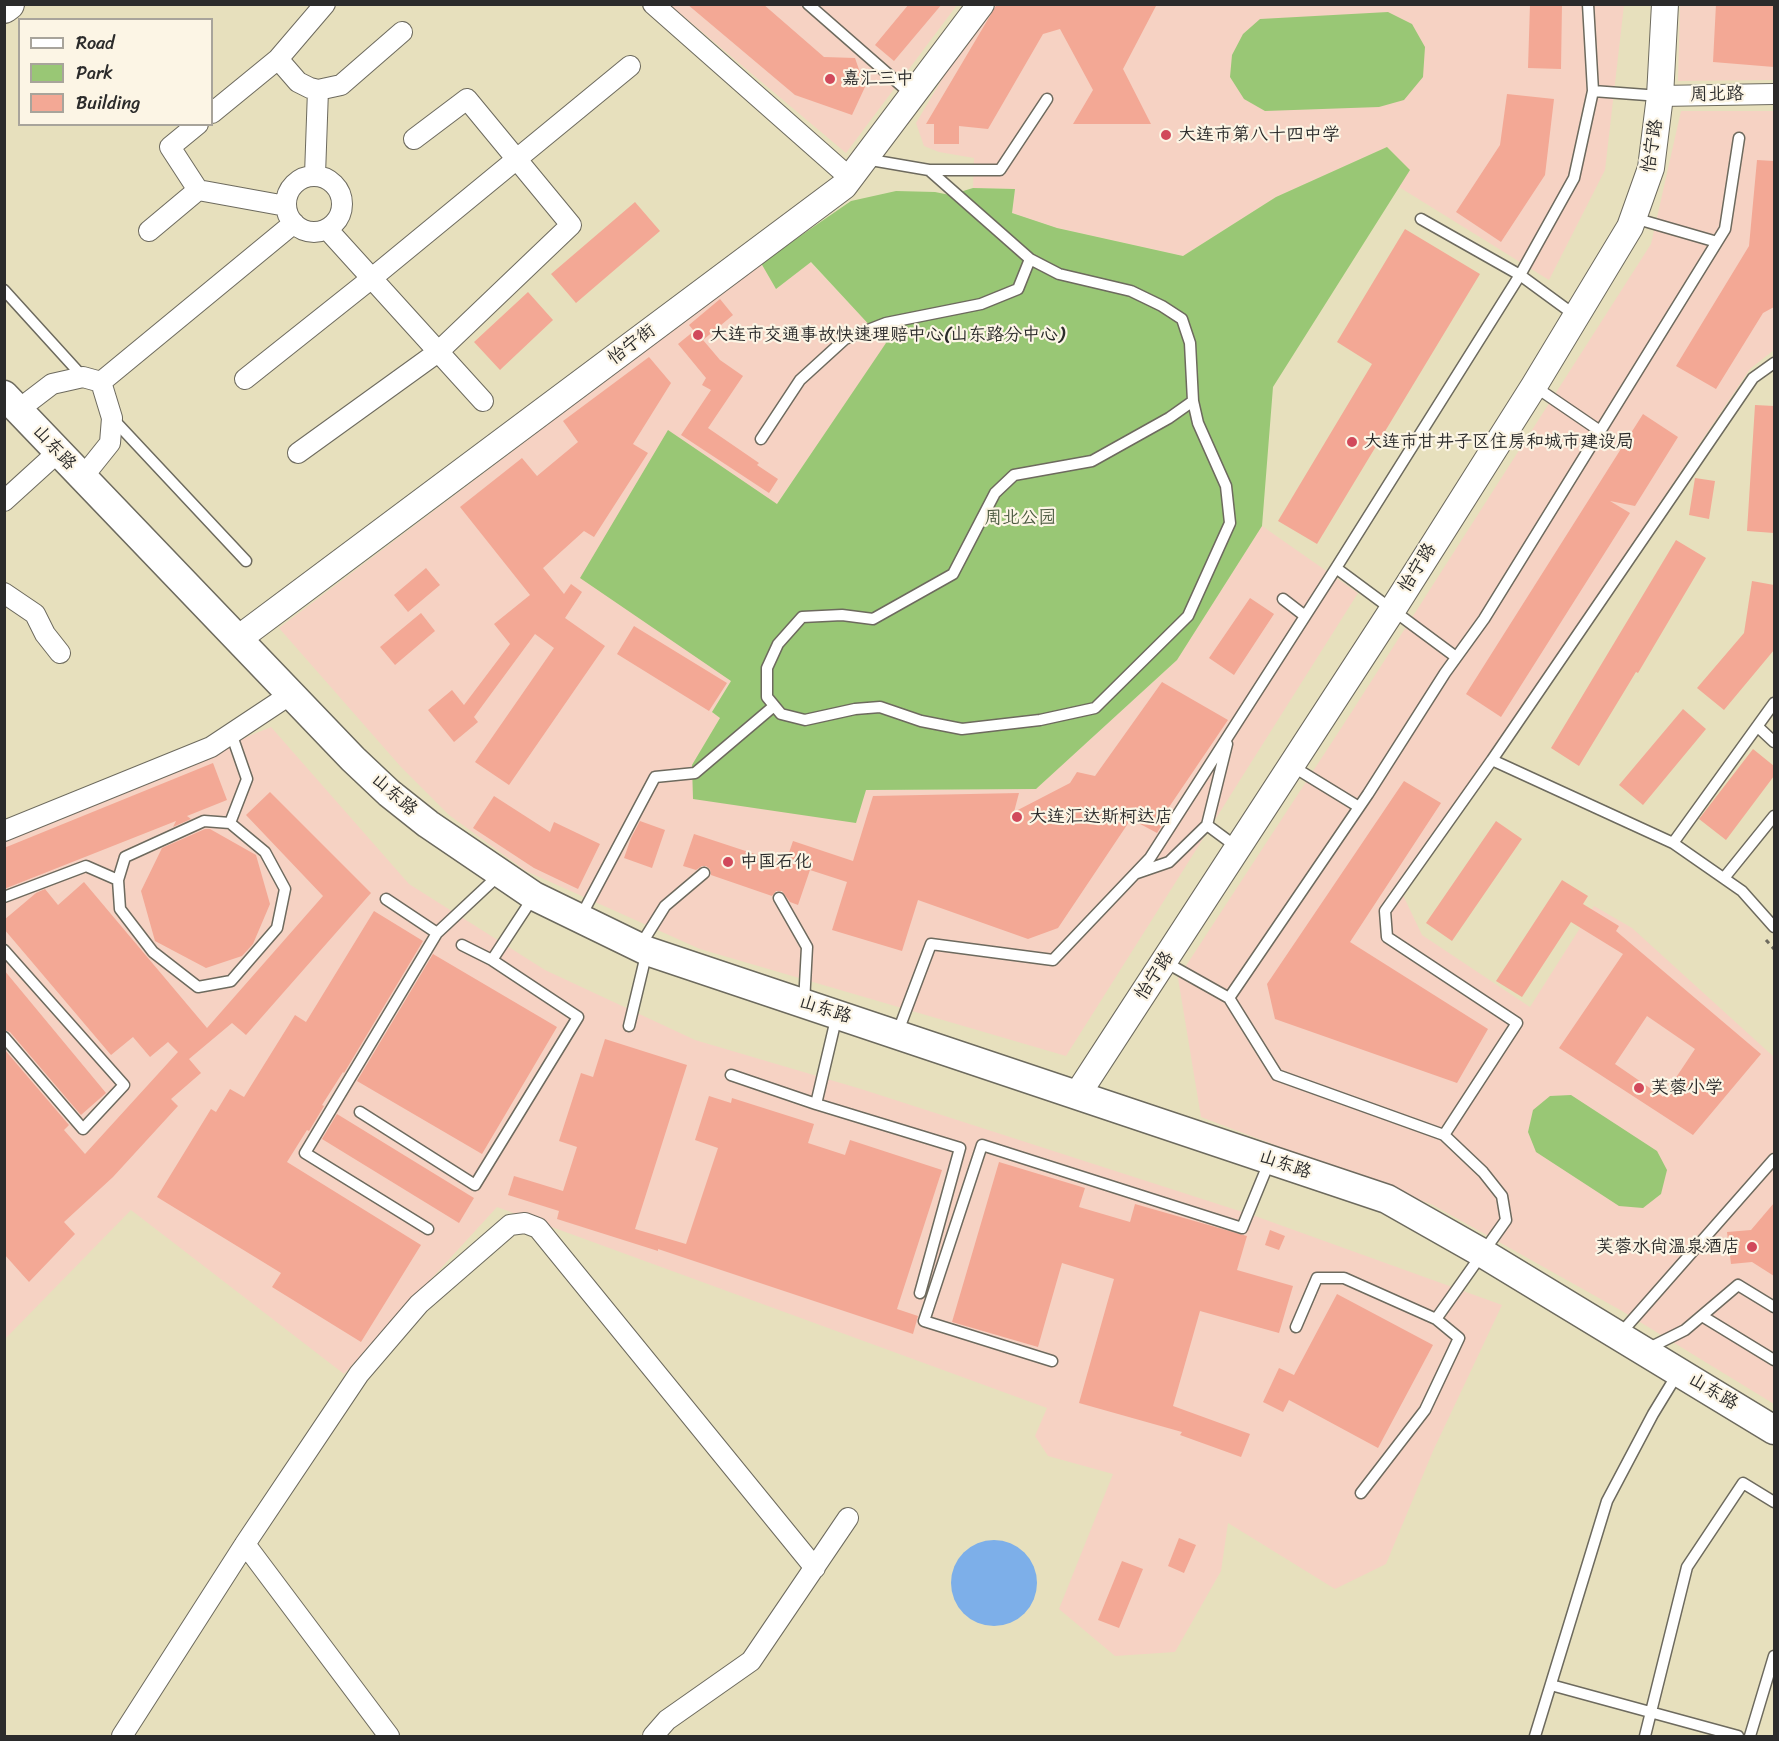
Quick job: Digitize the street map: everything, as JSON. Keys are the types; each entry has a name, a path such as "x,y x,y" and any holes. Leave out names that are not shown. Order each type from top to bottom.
{"main road":[{"path":"4,8 9,4"},
{"name":"山东路","path":"11,402 353,759 389,793 428,824 502,872 534,896 643,949 1388,1199 1484,1254 1774,1430"}],"street":[{"path":"213,112 278,59 325,4"},
{"path":"652,4 857,168"},
{"name":"怡宁街","path":"238,639 844,186 981,4"},
{"name":"怡宁路","path":"1077,1095 1393,609 1534,386 1630,227 1651,168 1660,96 1665,4"},
{"path":"278,59 298,82 318,90 341,85 402,32"},
{"path":"245,378 372,278 630,66"},
{"path":"315,175 318,90"},
{"name":"周北路","path":"1660,96 1774,94"},
{"path":"298,453 438,352 571,225 467,99 414,139"},
{"path":"196,126 170,147 198,190 290,215"},
{"path":"315,175 333,182 342,198 340,216 327,229 309,232 301,229 290,215 286,196 297,181 306,176 315,175"},
{"path":"149,231 198,190"},
{"path":"11,402 52,384 92,380 290,215"},
{"path":"327,229 483,401"},
{"path":"82,478 110,443 112,418 92,380"},
{"path":"4,501 58,452"},
{"path":"4,594 19,601 35,614 45,634 60,653"},
{"path":"4,831 211,747 291,694"},
{"path":"122,1737 245,1544 359,1374 419,1304 510,1225 525,1223 538,1228 815,1568"},
{"path":"653,1737 667,1720 752,1661 848,1518"},
{"path":"245,1544 389,1737"}],"lane":[{"path":"808,4 912,95"},
{"path":"897,1034 931,944 1053,960 1150,858 1520,275 1574,178 1593,91 1588,4"},
{"path":"1593,91 1660,96"},
{"path":"857,168 1000,170 1047,99"},
{"path":"1229,998 1359,807 1456,657 1484,619 1725,229 1739,138"},
{"path":"929,170 1030,259 1059,274 1131,291 1182,319 1190,343 1193,401 1198,423 1226,486 1230,524 1188,616 1095,708 1040,720 962,729 921,721 880,707 805,720 781,714 767,697 767,668 778,644 802,617 842,615 873,619 953,574 994,493 1014,475 1092,461 1169,418 1193,401"},
{"path":"1634,218 1717,242"},
{"path":"1421,219 1520,275 1576,316"},
{"path":"761,439 800,380 845,339 886,323 981,304 1018,288 1030,259"},
{"path":"4,290 92,380"},
{"path":"1444,1135 1516,1023 1387,937 1385,910 1492,760 1753,378 1774,363"},
{"path":"1534,386 1600,431"},
{"path":"112,418 246,561"},
{"path":"1336,568 1456,657"},
{"path":"1283,599 1305,616"},
{"path":"1673,843 1774,703"},
{"path":"580,919 655,777 695,773 774,706"},
{"path":"1758,727 1774,742"},
{"path":"230,823 246,779 231,733"},
{"path":"1135,874 1168,862 1207,825 1229,733"},
{"path":"1492,760 1673,843 1742,891 1774,927"},
{"path":"1291,766 1359,807"},
{"path":"1724,878 1774,816"},
{"path":"204,821 230,823 265,852 285,889 277,928 231,981 198,987 153,952 120,909 118,880 124,857 204,821"},
{"path":"1207,825 1238,849"},
{"path":"4,897 86,866 118,880"},
{"path":"428,1229 305,1153 437,933 502,872"},
{"path":"629,1026 643,949 665,906 704,873"},
{"path":"492,960 534,896"},
{"path":"779,898 807,947 804,1004"},
{"path":"387,899 437,933"},
{"path":"360,1112 475,1185 578,1017 492,960 462,945"},
{"path":"4,950 124,1085 82,1129 4,1037"},
{"path":"1165,962 1229,998 1253,1033 1277,1075 1444,1135 1483,1172 1502,1196 1506,1220 1436,1319"},
{"path":"816,1104 837,1015"},
{"path":"731,1075 816,1104 960,1148 920,1293"},
{"path":"1052,1361 924,1321 982,1145 1242,1228 1270,1160"},
{"path":"1619,1336 1774,1159"},
{"path":"1296,1327 1317,1278 1344,1278 1436,1319 1459,1338 1425,1410 1361,1493"},
{"path":"1644,1351 1686,1330 1738,1285 1774,1307"},
{"path":"1702,1316 1774,1360"},
{"path":"1535,1737 1607,1501 1653,1414 1679,1372"},
{"path":"1645,1737 1687,1567 1743,1483 1774,1502"},
{"path":"1749,1737 1774,1656"},
{"path":"1551,1685 1738,1737"}],"path":[{"path":"1760,933 1774,949"}],"shaded area":[{"name":"嘉汇三中","path":"670,5 957,5 846,153"},
{"name":"大连市第八十四中学","path":"986,5 1624,5 1605,170 1549,280 1399,187 1409,170 1387,147 1276,197 1183,256 1057,228 1012,213 1015,189 973,188 974,158 939,152 924,146 916,123"},
{"path":"1680,5 1774,5 1774,80 1678,81"},
{"path":"1681,111 1774,111 1774,350 1750,369 1401,891 1422,935 1530,1007 1594,906 1632,928 1774,1057 1774,1404 1622,1311 1433,1205 1201,1117 1178,978 1349,716 1651,244"},
{"path":"810,262 887,343 776,505 668,431 731,681 712,712 720,718 692,765 866,790 1036,789 1177,660 1262,526 1358,593 1066,1056 700,949 526,871 449,815 401,767 279,628 761,263 776,289"},
{"path":"271,727 409,884 545,970 695,1040 861,1089 1255,1216 1502,1305 1433,1451 1386,1564 1335,1589 1228,1523 1221,1571 1175,1652 1115,1656 1059,1609 1113,1474 1048,1456 1035,1436 1047,1408 497,1207 344,1374 131,1210 5,1339 5,837"}],"green space":[{"path":"1388,12 1412,24 1425,47 1423,77 1404,100 1379,107 1265,111 1244,99 1230,77 1232,55 1243,34 1260,19"},
{"name":"周北公园","path":"1387,147 1410,170 1273,387 1262,526 1177,660 1036,789 866,790 856,823 693,799 692,765 720,718 712,712 731,681 580,578 668,430 777,504 886,343 811,262 776,289 761,263 851,201 896,191 935,192 950,195 973,188 1015,189 1012,213 1057,228 1183,256 1276,197"},
{"path":"1571,1095 1657,1151 1667,1170 1661,1194 1643,1208 1619,1206 1536,1152 1528,1132 1533,1110 1550,1096"}],"water":[{"path":"994,1540 1010,1544 1024,1553 1033,1567 1037,1583 1033,1599 1024,1613 1010,1622 994,1626 978,1622 964,1613 955,1599 951,1583 955,1567 964,1553 978,1544"}],"building":[{"path":"687,4 763,4 824,57 855,58 865,87 852,115 795,95"},
{"path":"909,4 942,4 894,61 875,45"},
{"path":"997,4 1157,4 1123,69 1151,124 1073,124 1093,90 1060,29 1043,34 988,129 959,126 959,144 934,144 934,124 926,124"},
{"path":"1530,4 1562,4 1561,69 1528,68"},
{"path":"1716,4 1774,4 1774,67 1713,62"},
{"path":"1507,94 1554,99 1545,175 1501,242 1456,212 1500,145"},
{"path":"1757,160 1774,161 1774,307 1763,313 1716,389 1676,366 1749,246"},
{"path":"635,202 660,231 576,303 551,274"},
{"name":"大连市甘井子区住房和城市建设局","path":"1405,229 1480,274 1317,544 1278,521 1372,364 1337,342"},
{"path":"528,292 553,320 500,370 474,342"},
{"path":"720,299 733,315 703,340 720,360 743,376 708,428 778,479 769,493 681,435 711,390 702,385 706,378 678,344 694,331 689,325"},
{"path":"649,357 671,383 633,444 648,453 594,537 584,531 543,568 564,594 571,584 582,592 565,618 605,646 509,785 475,762 554,648 535,634 474,717 478,722 454,742 428,710 452,690 464,705 510,644 494,624 530,595 460,507 522,458 537,476 578,442 563,421"},
{"path":"1755,405 1774,406 1774,533 1747,531"},
{"path":"1643,414 1678,437 1635,506 1610,501 1630,513 1501,717 1466,694"},
{"path":"1695,478 1715,481 1709,519 1689,515"},
{"path":"1676,540 1706,558 1638,673 1636,672 1579,766 1551,748"},
{"path":"426,568 440,585 408,612 394,595"},
{"path":"1752,581 1774,585 1774,650 1724,710 1697,688 1744,633"},
{"path":"1250,598 1274,614 1234,675 1209,658"},
{"path":"421,613 435,631 395,665 380,647"},
{"path":"634,626 727,683 709,711 617,654"},
{"name":"大连汇达斯柯达店","path":"1162,682 1228,720 1165,813 1168,815 1157,833 1131,819 1058,928 1028,939 918,900 902,951 832,930 847,882 810,870 798,905 790,902 782,891 776,891 772,896 711,875 710,869 706,866 696,870 683,866 694,834 785,864 793,841 853,861 873,796 1019,793 1014,812 1070,783 1077,772 1095,776"},
{"path":"1683,709 1706,729 1643,805 1619,785"},
{"path":"1753,749 1774,766 1774,776 1726,840 1699,819"},
{"path":"213,763 227,800 187,816 191,819 173,827 176,821 4,889 4,848"},
{"path":"1404,781 1441,803 1350,942 1488,1029 1457,1083 1275,1019 1267,984"},
{"path":"270,792 371,893 246,1035 232,1023 189,1059 201,1073 171,1099 178,1106 113,1177 64,1222 75,1234 29,1282 4,1254 4,1049 69,1125 64,1130 85,1154 178,1052 168,1042 150,1057 133,1037 111,1055 4,929 4,920 36,893 45,889 58,905 84,882 207,1028 323,896 246,815"},
{"path":"494,796 550,832 554,822 600,844 578,889 534,868 473,828"},
{"path":"640,821 665,830 652,868 624,858"},
{"path":"1496,821 1522,839 1452,941 1426,923"},
{"path":"205,829 210,829 256,855 270,904 253,944 242,956 206,968 155,941 141,891 162,848"},
{"path":"1562,880 1588,896 1583,904 1619,926 1616,931 1761,1054 1693,1135 1559,1048 1623,954 1571,922 1522,997 1496,981","holes":["1647,1016 1695,1049 1663,1097 1615,1064"]},
{"path":"374,911 423,941 344,1073 322,1105 324,1106 309,1131 307,1130 287,1162 421,1245 361,1342 272,1287 281,1273 157,1197 211,1109 216,1112 230,1089 244,1097 295,1015 306,1022"},
{"path":"433,954 557,1027 482,1154 357,1081"},
{"path":"4,970 106,1093 81,1115 10,1032 4,1030"},
{"path":"605,1039 687,1065 635,1229 686,1244 718,1148 695,1140 709,1096 731,1103 732,1098 814,1124 808,1143 845,1155 850,1140 942,1170 897,1309 918,1316 913,1334 658,1249 658,1251 557,1219 559,1211 508,1195 514,1176 563,1191 577,1147 559,1141 581,1073 593,1077"},
{"path":"337,1114 474,1198 459,1223 322,1139"},
{"path":"999,1162 1085,1188 1079,1207 1130,1222 1135,1204 1247,1236 1237,1270 1293,1286 1279,1333 1200,1311 1173,1406 1250,1434 1241,1457 1180,1435 1182,1432 1079,1403 1114,1279 1062,1263 1038,1347 952,1322"},
{"name":"芙蓉水尚温泉酒店","path":"1774,1203 1774,1276 1752,1262 1731,1264 1727,1232 1751,1230"},
{"path":"1270,1230 1285,1236 1279,1250 1265,1245"},
{"path":"1337,1294 1433,1345 1378,1448 1289,1400 1283,1412 1263,1402 1279,1368 1294,1375"},
{"path":"1179,1538 1196,1545 1184,1573 1168,1566"},
{"path":"1122,1561 1143,1569 1119,1628 1098,1620"}],"place":[{"name":"嘉汇三中","path":"830,79"},
{"name":"大连市第八十四中学","path":"1166,135"},
{"name":"大连市交通事故快速理赔中心(山东路分中心)","path":"698,335"},
{"name":"大连市甘井子区住房和城市建设局","path":"1352,442"},
{"name":"大连汇达斯柯达店","path":"1017,817"},
{"name":"中国石化","path":"728,862"},
{"name":"芙蓉小学","path":"1639,1088"},
{"name":"芙蓉水尚温泉酒店","path":"1752,1247"}]}
